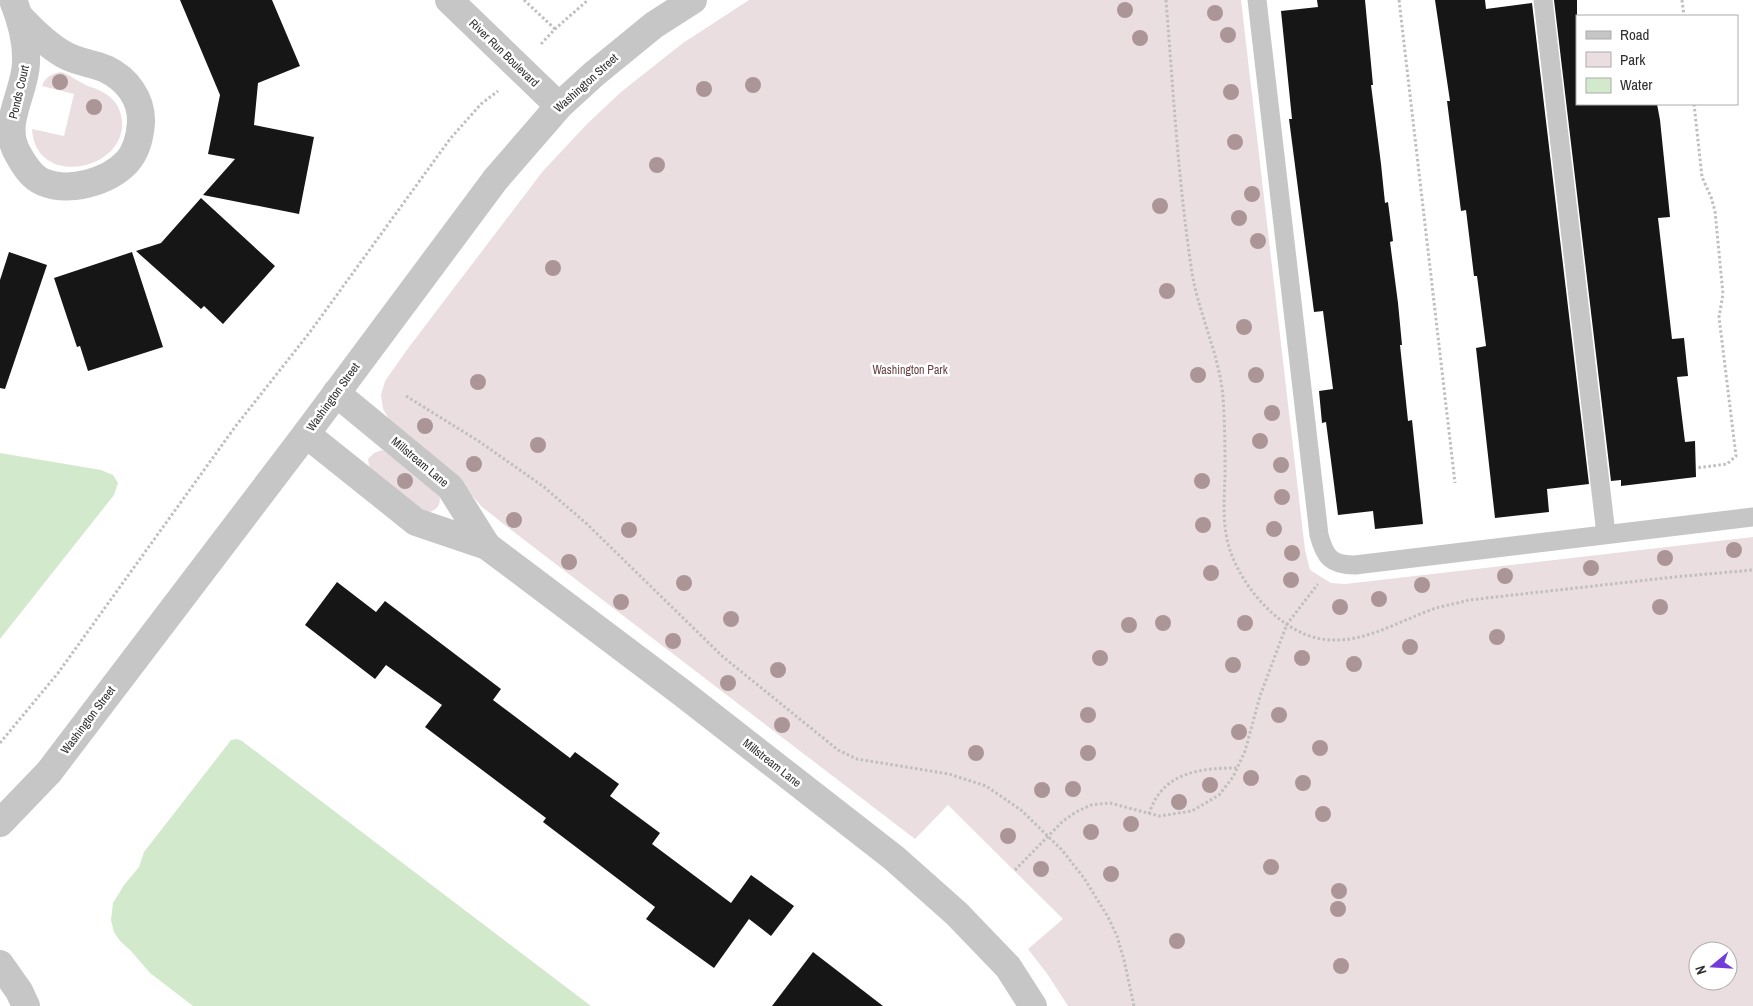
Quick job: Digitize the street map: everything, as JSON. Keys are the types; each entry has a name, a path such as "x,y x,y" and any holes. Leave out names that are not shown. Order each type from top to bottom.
{"street":[{"name":"River Run Boulevard","path":"449,0 558,106"},
{"name":"Washington Street","path":"0,823 49,772 306,434 495,180 558,106 654,25 693,0"},
{"name":"Ponds Court","path":"17,8 38,36 64,54 106,69 124,80 137,99 141,121 138,143 127,161 108,176 86,184 63,187 42,182 27,170 16,152 11,132 14,111 22,86 26,63 25,42 17,8"},
{"name":"Millstream Lane","path":"336,393 450,486 488,546"},
{"name":"Millstream Lane","path":"306,434 416,522 488,546 681,692 894,858 957,914 1008,968 1033,1006"},
{"path":"0,964 19,991 26,1006"}],"lane":[{"path":"1257,0 1319,535 1324,552 1332,561 1343,565 1355,565 1753,517"},
{"path":"1543,0 1606,534"}],"path":[{"path":"524,0 555,28"},
{"path":"537,48 555,28 588,0"},
{"path":"1399,0 1455,483"},
{"path":"1682,0 1684,15"},
{"path":"0,743 58,673 235,428 310,332 450,139 480,104 497,92"},
{"path":"1694,105 1702,177 1715,212 1723,294 1719,317 1736,456 1727,464 1696,468"},
{"path":"406,396 480,442 544,487 587,524 722,656 838,750 856,759 948,774 986,786 1021,810 1048,836 1084,878 1108,917 1117,936 1134,1006"},
{"path":"1015,870 1063,821 1091,805 1110,803 1159,816 1192,810 1219,795 1233,777 1245,750 1260,696 1287,624 1322,579"},
{"path":"1149,814 1159,795 1169,783 1201,769 1237,768"}],"green space":[{"name":"Washington Park","path":"749,0 1241,0 1305,550 1310,570 1331,583 1345,584 1753,537 1753,1006 1068,1006 1028,949 1063,919 948,805 915,839 481,506 468,491 390,421 383,409 381,395 385,381 409,347 543,171 588,123 621,92 683,43"},
{"path":"61,72 106,94 115,102 121,114 122,121 119,138 110,152 96,161 80,166 63,166 48,160 37,148 32,129 64,136 74,94 42,86 49,76"},
{"path":"382,450 439,494 440,503 436,509 430,512 422,512 370,471 368,459 374,453"}],"water":[{"path":"0,453 101,470 113,475 118,483 114,495 0,639"},
{"path":"237,739 591,1006 193,1006 150,973 120,941 114,932 111,920 113,903 124,885 139,867 144,852 231,740"}],"building":[{"path":"180,0 272,0 300,66 258,83 254,125 314,137 299,214 203,195 235,159 208,154 220,95"},
{"path":"1317,0 1365,0 1373,85 1371,85 1385,203 1388,202 1393,241 1390,242 1398,303 1402,345 1400,345 1408,421 1412,420 1423,524 1375,529 1373,511 1338,515 1326,422 1322,423 1319,391 1333,389 1323,311 1314,312 1289,119 1292,119 1281,11 1318,7"},
{"path":"1435,0 1485,0 1486,9 1532,3 1589,484 1547,489 1549,512 1495,518 1476,348 1486,346 1477,276 1474,276 1466,210 1461,211 1447,101 1450,101"},
{"path":"1554,0 1577,0 1576,105 1657,105 1660,120 1670,217 1658,218 1672,339 1684,338 1688,376 1677,377 1685,442 1695,441 1696,477 1621,486 1621,480 1611,481"},
{"path":"201,198 275,266 223,324 204,306 201,309 136,251 161,243"},
{"path":"9,252 47,265 5,389 0,388 0,280"},
{"path":"132,252 163,347 88,371 80,346 77,347 54,278"},
{"path":"337,582 376,612 385,601 501,689 493,700 570,758 575,752 619,784 610,796 660,833 652,844 731,903 751,875 794,906 771,936 749,919 714,968 646,919 655,907 543,822 546,818 425,727 442,705 386,665 375,679 305,625"},
{"path":"813,952 883,1006 772,1006"}]}
